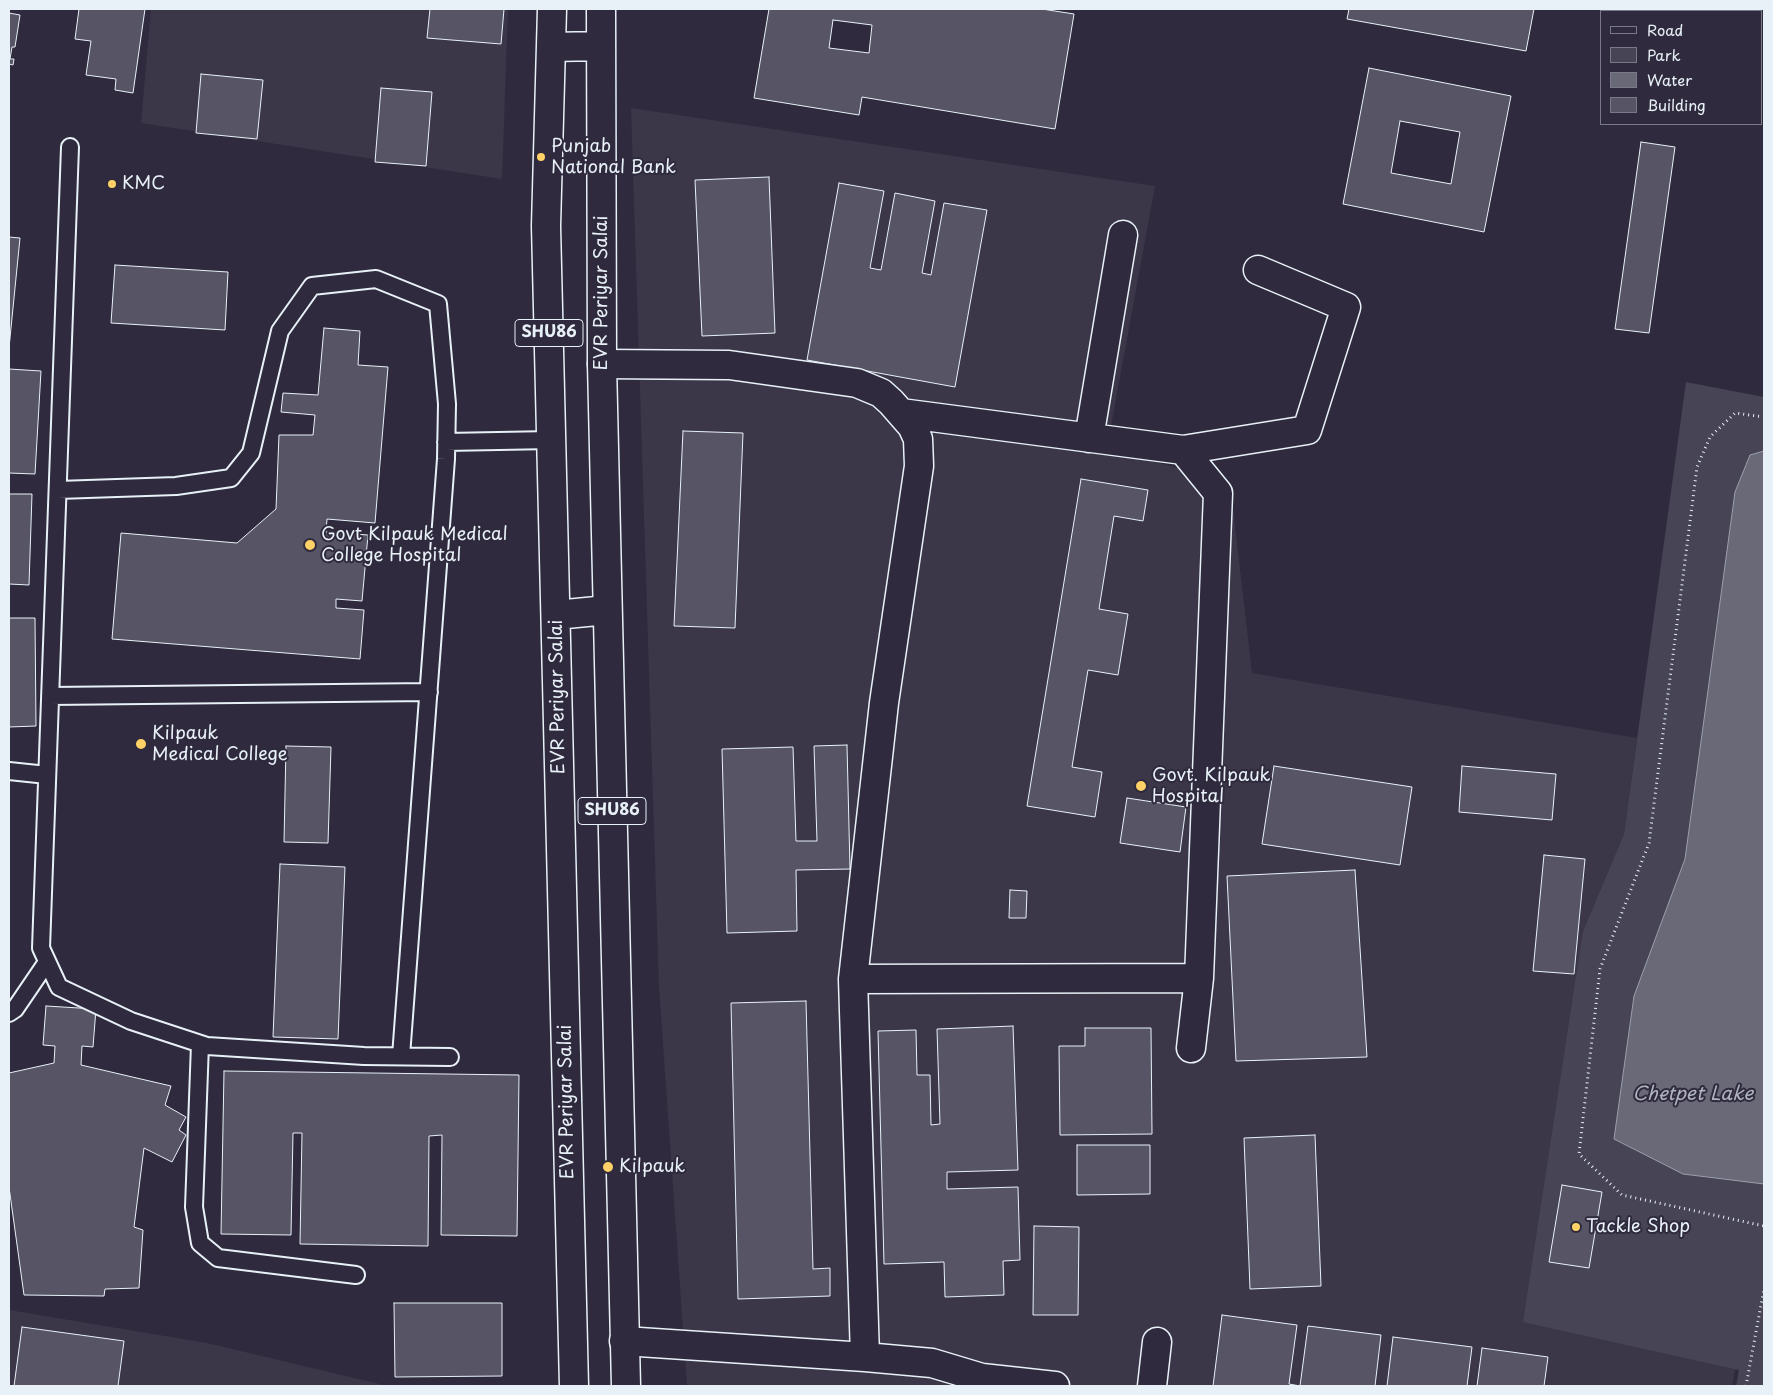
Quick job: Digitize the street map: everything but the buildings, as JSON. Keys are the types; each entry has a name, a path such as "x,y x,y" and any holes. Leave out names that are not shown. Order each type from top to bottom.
{"street":[{"name":"EVR Periyar Salai","path":"552,9 546,226 574,1386"},
{"name":"EVR Periyar Salai","path":"601,9 602,364 626,1386"},
{"path":"551,47 601,46"},
{"path":"1089,438 1123,235"},
{"path":"901,413 1183,450 1307,430 1346,307 1258,270"},
{"path":"602,364 729,366 857,383 881,393 912,426 918,439 919,466 884,703 853,979 865,1358"},
{"path":"1183,450 1218,494 1199,978 1191,1048"},
{"path":"556,615 608,610"},
{"path":"853,979 1199,978"},
{"path":"624,1341 932,1363 982,1378 1055,1386"},
{"path":"1152,1386 1157,1342"}],"lane":[{"path":"70,147 41,948 59,987 131,1021 200,1044 354,1056 450,1057"},
{"path":"58,490 176,486 231,478 251,453 280,331 312,286 376,279 438,304 447,404 446,442 401,1056"},
{"path":"446,442 552,440"},
{"path":"50,696 429,692"},
{"path":"9,770 47,775"},
{"path":"9,1013 15,1009 47,962"},
{"path":"200,1044 194,1207 200,1243 218,1258 356,1275"}],"path":[{"path":"1764,418 1735,413 1710,437 1698,467 1649,843 1600,969 1580,1154 1622,1195 1764,1226"},
{"path":"1746,1386 1764,1290"}],"shaded area":[{"path":"151,9 508,9 502,179 141,123"},
{"name":"Govt. Kilpauk Hospital","path":"631,108 1155,186 1107,448 1230,483 1252,673 1637,738 1624,834 1583,931 1737,1359 1732,1386 687,1386 659,987"},
{"path":"9,1310 207,1343 388,1386 9,1386"}],"green space":[{"path":"1686,382 1764,397 1764,1386 1736,1386 1739,1370 1523,1322 1583,931 1624,834"}],"water":[{"name":"Chetpet Lake","path":"1764,451 1764,1184 1683,1174 1614,1139 1634,996 1685,859 1735,492 1750,455"}],"place":[{"name":"Punjab National Bank","path":"541,157"},
{"name":"KMC","path":"112,184"},
{"name":"Govt Kilpauk Medical College Hospital","path":"310,545"},
{"name":"Kilpauk Medical College","path":"141,744"},
{"name":"Govt. Kilpauk Hospital","path":"1141,786"},
{"name":"Kilpauk","path":"608,1167"},
{"name":"Tackle Shop","path":"1576,1227"}]}
